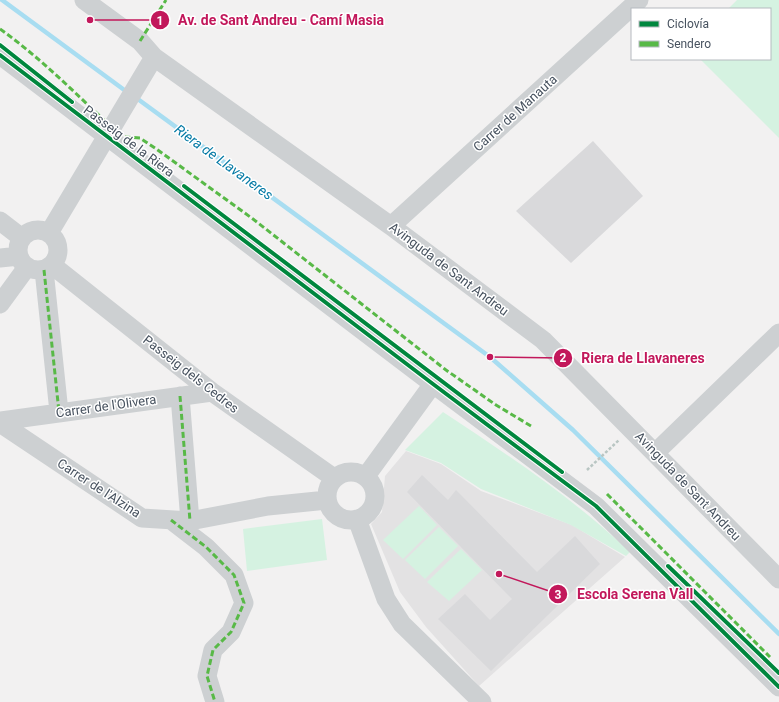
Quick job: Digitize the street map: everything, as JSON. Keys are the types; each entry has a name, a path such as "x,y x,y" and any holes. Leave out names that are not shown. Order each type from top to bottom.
{"street":[{"name":"Avinguda de Sant Andreu","path":"84,0 95,10 140,41 154,56 391,226 543,340 777,574"},
{"name":"Carrer de Manauta","path":"391,226 639,0"},
{"name":"Passeig de la Riera","path":"0,55 106,137 596,506 779,687"},
{"path":"49,233 154,56"},
{"name":"Passeig dels Cedres","path":"0,221 33,259 212,392 334,478"},
{"path":"0,258 33,259 58,254 58,246 55,238 49,233 34,230 33,259 59,412"},
{"path":"0,304 33,259"},
{"path":"656,452 779,333"},
{"path":"366,476 433,384"},
{"name":"Carrer de l'Olivera","path":"0,422 59,412 212,392"},
{"path":"180,396 190,521"},
{"name":"Carrer de l'Alzina","path":"0,422 142,518 190,521 268,506 327,500"},
{"path":"350,471 366,476 373,487 375,500 367,514 357,519 345,520 337,516 330,509 327,500 329,485 334,478 342,473 350,471"},
{"path":"357,519 386,600 402,624 482,702"},
{"path":"171,520 206,547 234,575 244,603 231,632 213,650 207,676 214,702"}],"path":[{"path":"587,470 620,440"}],"shaded area":[{"path":"406,451 441,464 481,491 572,525 625,557 479,686 426,627 400,592 371,524 382,512 385,476"}],"green space":[{"path":"737,0 779,0 779,138 701,60 771,60 771,8 729,8"},
{"path":"443,412 516,461 563,495 630,552 626,556 571,525 481,489 441,463 405,450"},
{"path":"419,506 437,525 403,559 383,540"},
{"path":"322,519 327,560 247,571 243,529"},
{"path":"439,527 458,546 425,579 405,560"},
{"path":"461,549 482,570 449,601 427,582"}],"building":[{"path":"593,141 643,196 571,263 516,211"},
{"path":"422,475 448,500 456,490 537,572 575,536 600,564 491,671 438,619 465,594 490,620 512,599 407,492"}],"waterway":[{"name":"Riera de Llavaneres","path":"2,0 127,92"},
{"name":"Riera de Llavaneres","path":"135,97 490,357 573,430 779,634"}],"marked path":[{"path":"140,41 166,0"},
{"path":"0,29 41,62 105,121"},
{"path":"125,137 140,138 155,148 253,219 446,370 496,405 531,426"},
{"path":"44,270 59,412"},
{"path":"180,396 190,521"},
{"path":"607,494 770,657"},
{"path":"171,520 206,547 234,575 244,603 231,632 213,650 207,676 215,702"}],"cycle path":[{"path":"0,45 72,102"},
{"path":"0,55 596,506 779,687"},
{"path":"184,186 562,472"},
{"path":"668,566 779,673"}],"place":[{"name":"Av. de Sant Andreu - Camí Masia","path":"90,20"},
{"name":"Riera de Llavaneres","path":"490,357"},
{"name":"Escola Serena Vall","path":"499,574"}]}
